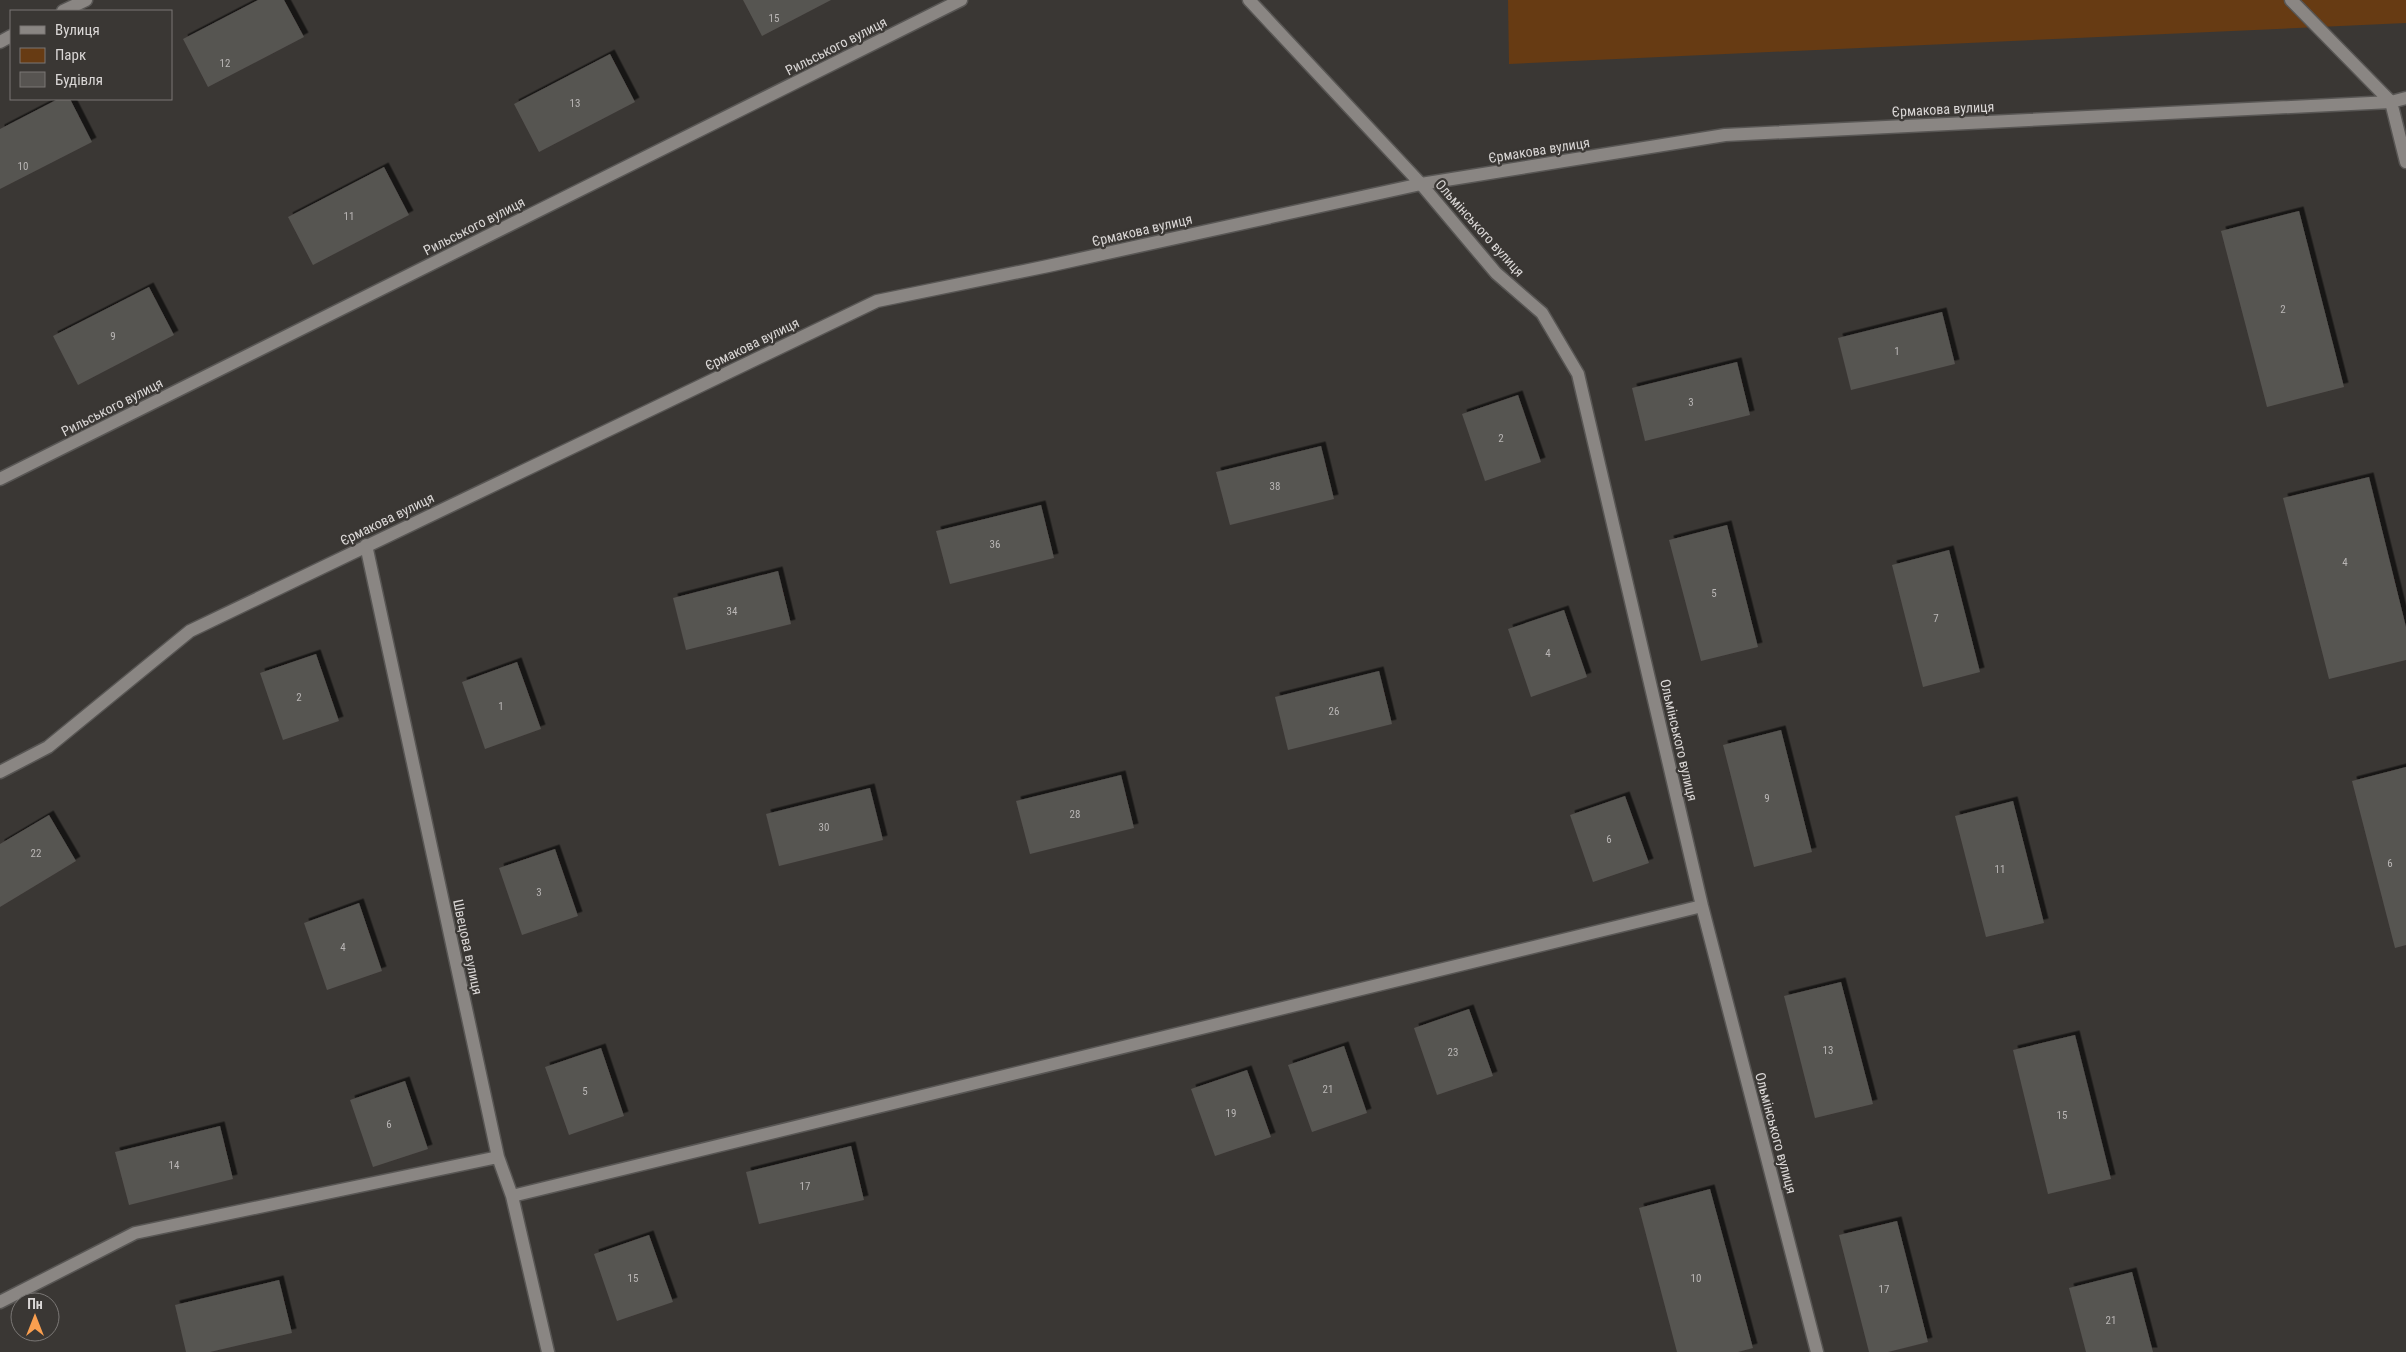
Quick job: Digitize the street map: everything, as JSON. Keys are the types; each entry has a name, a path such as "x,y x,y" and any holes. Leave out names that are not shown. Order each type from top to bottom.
{"street":[{"path":"64,10 86,0"},
{"name":"Рильського вулиця","path":"0,480 961,0"},
{"name":"Ольмінського вулиця","path":"1249,0 1421,184 1496,273 1542,312 1578,374 1702,906 1817,1352"},
{"path":"2290,0 2391,102 2406,162"},
{"name":"Єрмакова вулиця","path":"0,772 48,747 190,631 877,301 1048,266 1421,184 1725,135 2391,102 2406,98"},
{"name":"Швецова вулиця","path":"366,545 498,1157 512,1196 548,1352"},
{"path":"512,1196 1702,906"},
{"path":"0,1302 135,1233 498,1157"}],"green space":[{"path":"1508,0 2406,0 2406,23 1509,64"}],"building":[{"path":"258,0 284,0 304,37 208,87 183,39"},
{"path":"743,0 831,0 762,36"},
{"path":"610,54 635,102 539,152 514,104"},
{"path":"56,100 71,100 92,142 0,189 0,129"},
{"path":"384,167 409,215 313,265 288,217"},
{"path":"2299,211 2344,387 2267,407 2221,231"},
{"path":"149,287 174,335 78,385 53,336"},
{"path":"1942,312 1955,364 1851,390 1838,338"},
{"path":"1737,362 1750,415 1645,441 1632,388"},
{"path":"1518,395 1541,462 1485,481 1462,414"},
{"path":"1321,446 1334,499 1230,525 1216,472"},
{"path":"2369,477 2406,627 2406,660 2329,679 2283,498"},
{"path":"1041,505 1054,558 950,584 936,531"},
{"path":"1727,525 1758,647 1701,661 1669,540"},
{"path":"1949,550 1980,672 1923,687 1892,565"},
{"path":"778,571 791,624 686,650 673,598"},
{"path":"1564,610 1587,677 1531,697 1508,629"},
{"path":"316,654 339,721 283,740 260,673"},
{"path":"517,662 541,729 485,749 462,682"},
{"path":"1379,671 1392,724 1288,750 1275,697"},
{"path":"1781,730 1812,852 1754,867 1723,745"},
{"path":"2406,767 2406,945 2395,948 2352,781"},
{"path":"1121,775 1134,828 1030,854 1016,801"},
{"path":"870,788 883,840 779,866 766,814"},
{"path":"1625,796 1649,863 1593,882 1570,815"},
{"path":"2013,801 2044,923 1986,937 1955,816"},
{"path":"49,815 76,861 0,907 0,844"},
{"path":"555,849 578,916 522,935 499,868"},
{"path":"359,903 382,971 327,990 304,923"},
{"path":"1841,982 1873,1104 1815,1118 1784,996"},
{"path":"1469,1009 1493,1076 1437,1095 1414,1028"},
{"path":"2075,1035 2111,1179 2048,1194 2013,1050"},
{"path":"1344,1046 1367,1113 1312,1132 1288,1065"},
{"path":"601,1048 624,1116 569,1135 545,1067"},
{"path":"1247,1070 1271,1137 1215,1156 1191,1089"},
{"path":"405,1081 428,1149 373,1167 350,1100"},
{"path":"220,1126 233,1179 129,1205 115,1152"},
{"path":"851,1146 864,1200 759,1224 746,1172"},
{"path":"1710,1189 1753,1348 1738,1352 1677,1352 1639,1208"},
{"path":"1897,1221 1928,1342 1888,1352 1869,1352 1839,1235"},
{"path":"649,1235 673,1302 617,1321 594,1254"},
{"path":"2132,1272 2153,1352 2086,1352 2069,1288"},
{"path":"279,1280 292,1333 210,1352 186,1352 175,1305"}]}
